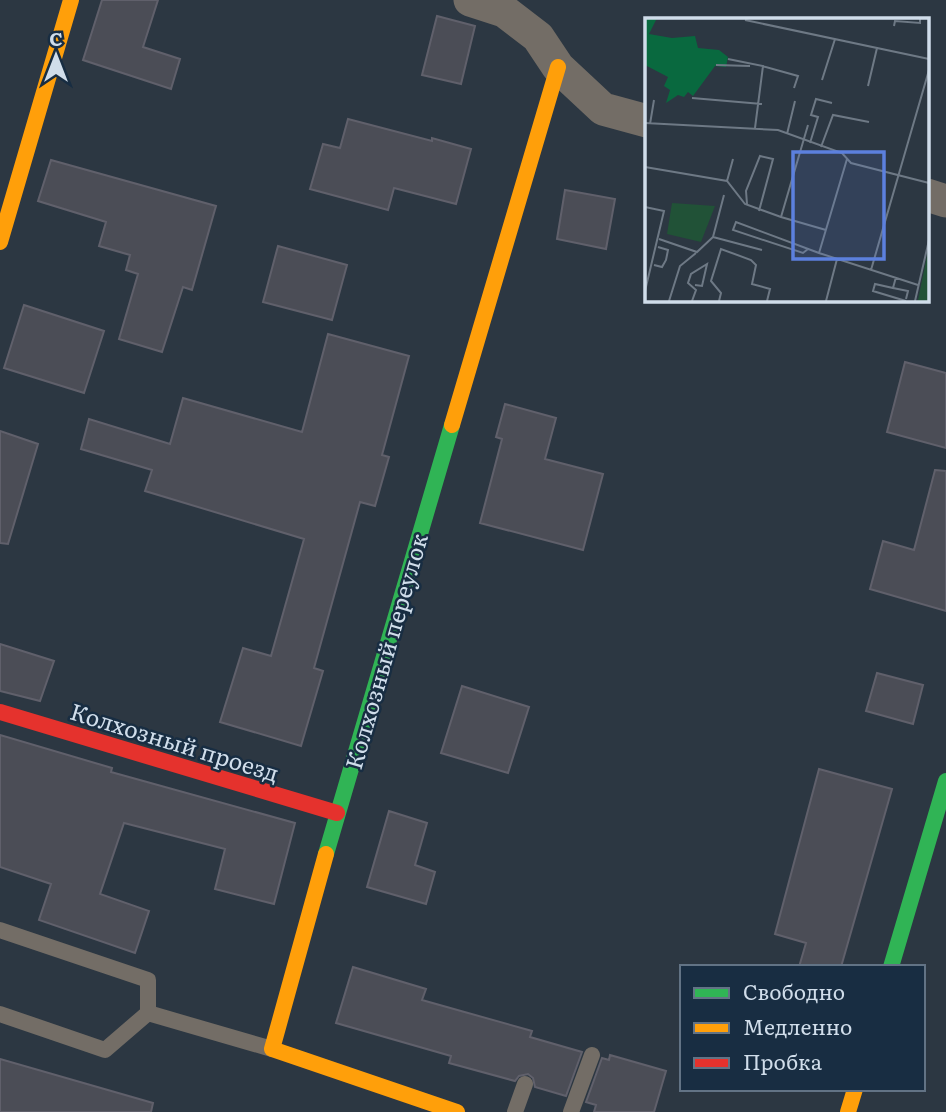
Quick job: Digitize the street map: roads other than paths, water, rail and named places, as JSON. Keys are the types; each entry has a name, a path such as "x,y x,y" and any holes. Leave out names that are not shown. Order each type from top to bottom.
{"street":[{"path":"0,242 71,0"},
{"path":"470,0 503,11 538,37 558,67 603,109 645,120"},
{"name":"Колхозный переулок","path":"272,1049 337,813 558,67"},
{"path":"928,195 946,201"},
{"name":"Колхозный проезд","path":"0,712 337,813"},
{"path":"892,965 946,781"},
{"path":"272,1049 457,1112"},
{"path":"848,1112 854,1091"}],"lane":[{"path":"928,844 946,849"},
{"path":"0,930 148,980 148,1013 105,1050 0,1014"},
{"path":"148,1013 272,1049"},
{"path":"571,1112 592,1055"},
{"path":"515,1112 525,1084"}]}
